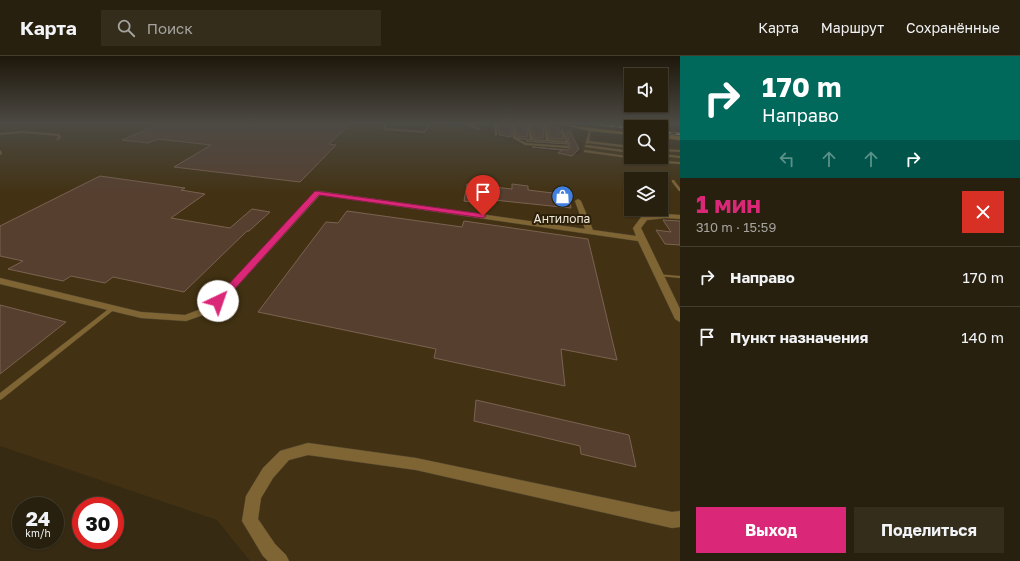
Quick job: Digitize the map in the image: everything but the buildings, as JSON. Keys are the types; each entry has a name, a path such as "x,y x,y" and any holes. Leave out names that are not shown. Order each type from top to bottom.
{"street":[{"path":"0,281 141,314 186,318 205,311 218,301 318,193 641,239"},
{"path":"578,201 590,231"},
{"path":"680,217 666,216 645,218 637,228 680,320"},
{"path":"280,561 269,550 250,521 254,496 268,473 285,455 308,450 416,464 672,520 680,519"}],"lane":[{"path":"586,148 585,152 624,157"},
{"path":"598,148 624,151"},
{"path":"668,151 680,152"},
{"path":"668,156 680,157"},
{"path":"668,162 680,163"},
{"path":"673,181 680,190"},
{"path":"658,275 680,277"},
{"path":"0,397 113,308"}],"shaded area":[{"path":"0,148 531,148 580,155 582,148 624,148 624,164 668,164 668,148 680,149 680,561 250,561 217,520 0,446"}],"place":[{"name":"Aнтилопа","path":"562,197"}],"route":[{"path":"218,301 318,193 483,216"}]}
